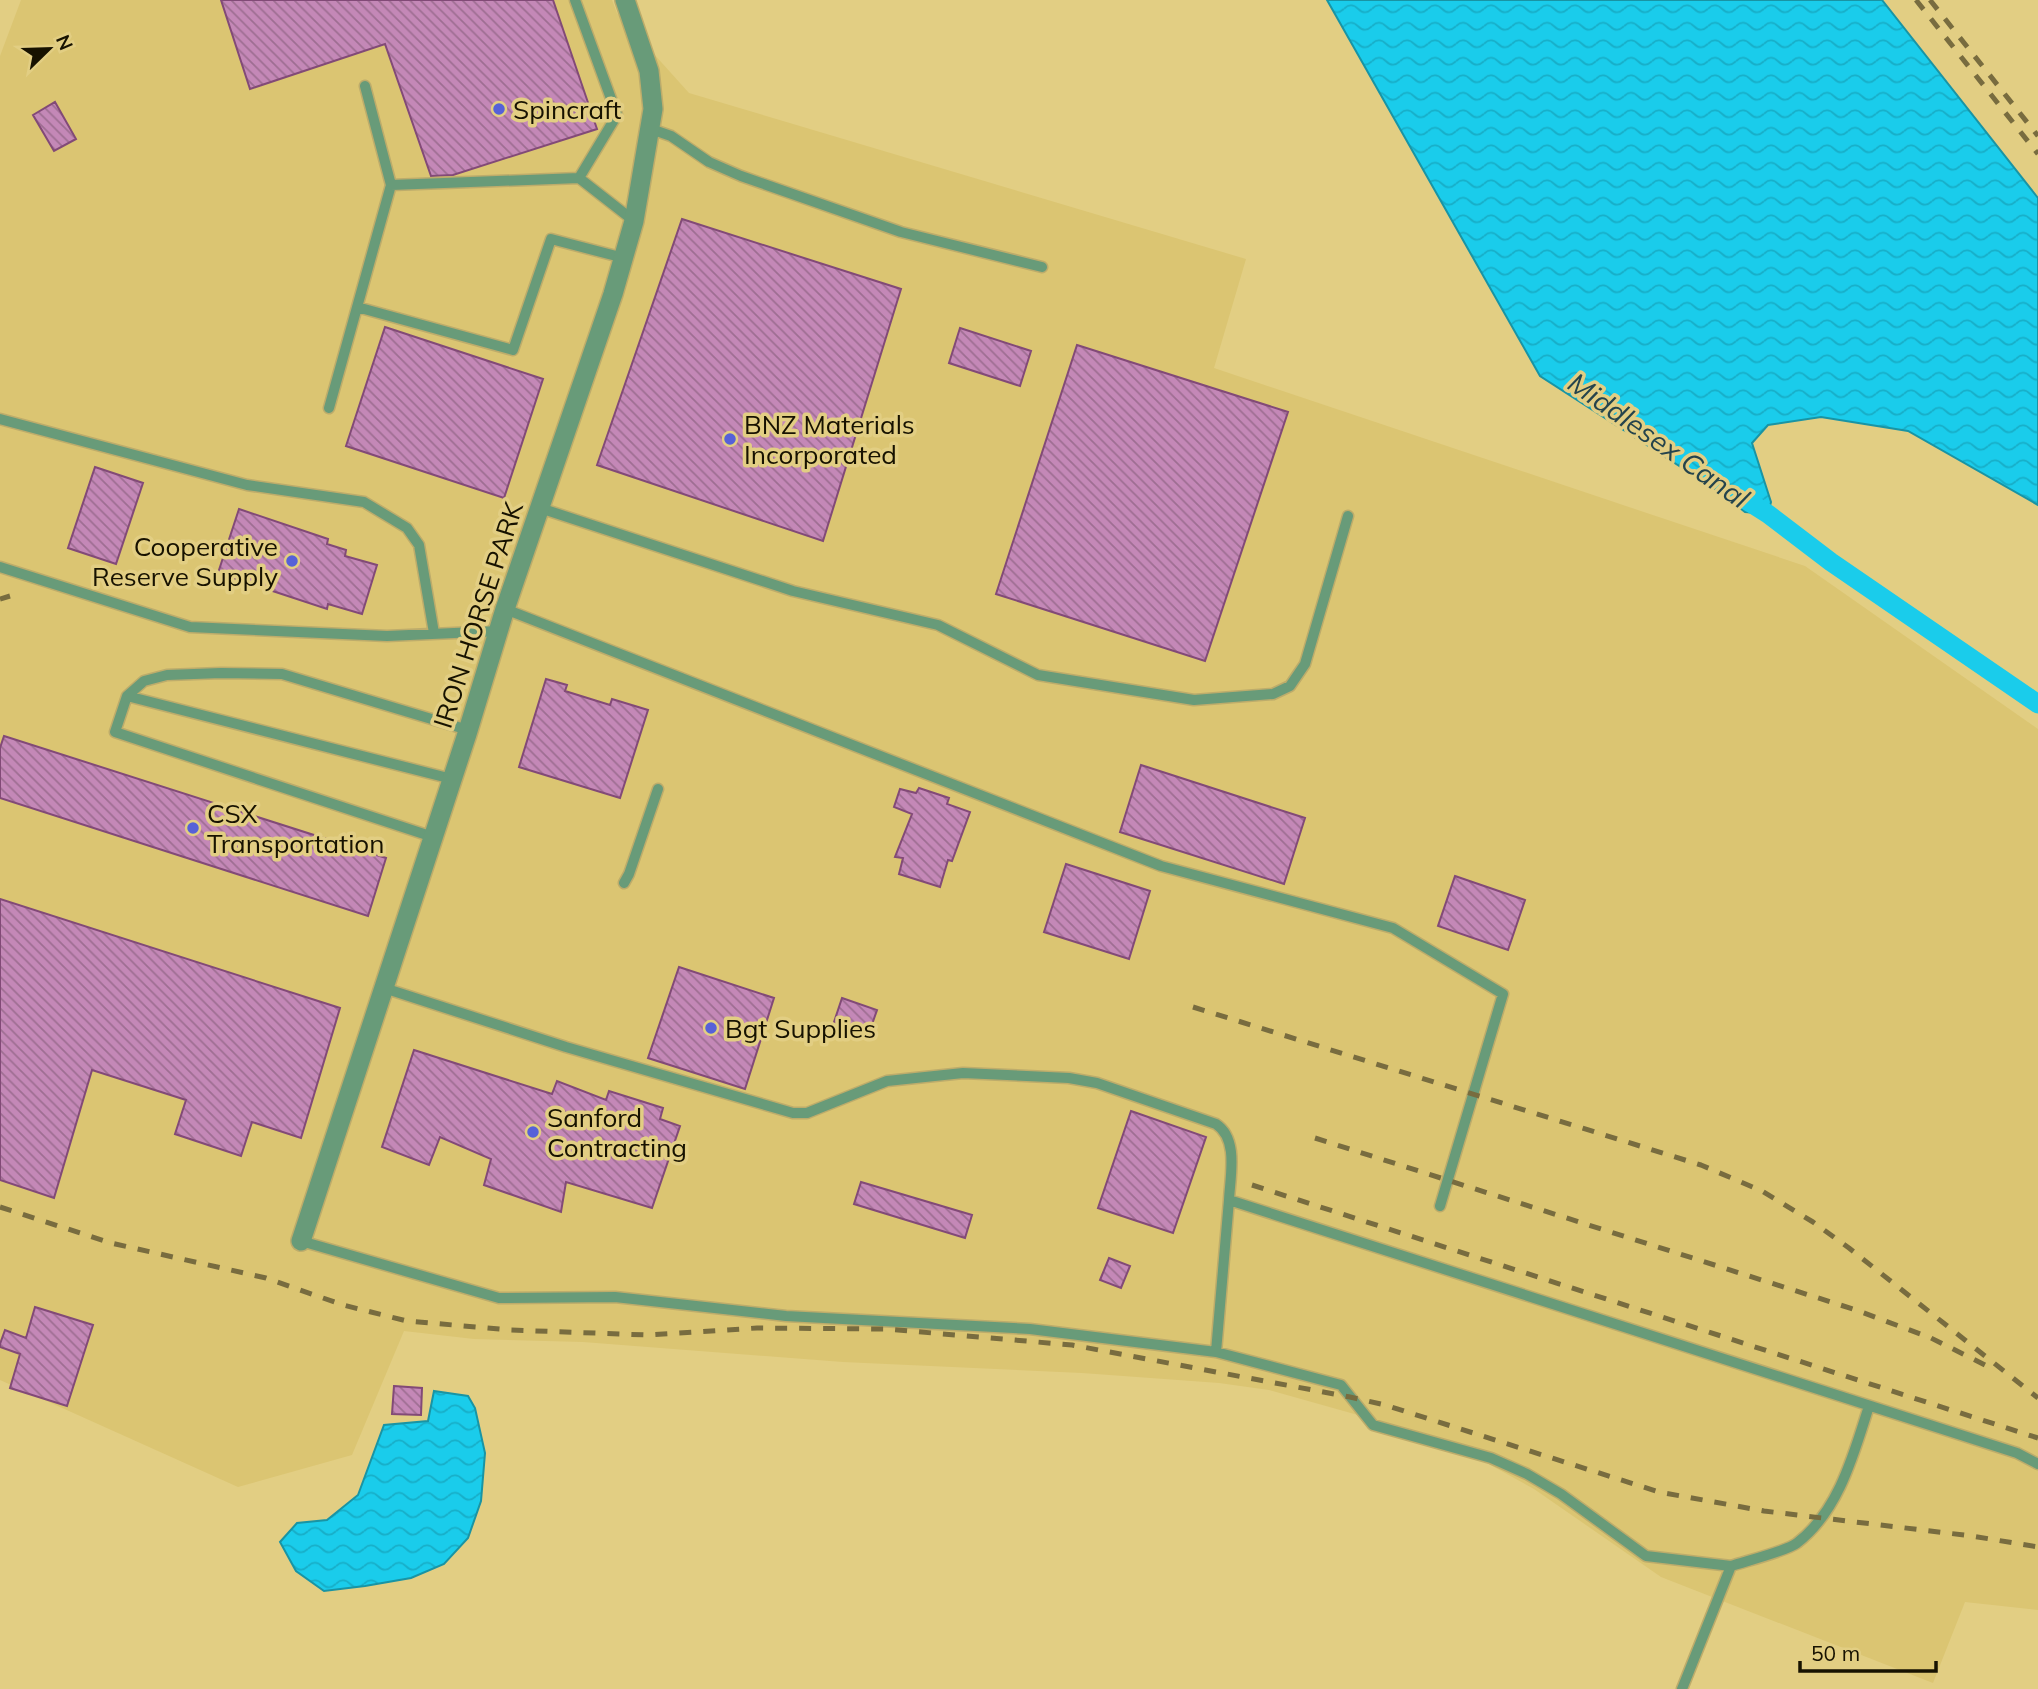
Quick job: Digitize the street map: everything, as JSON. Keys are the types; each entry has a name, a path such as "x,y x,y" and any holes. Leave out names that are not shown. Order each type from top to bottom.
{"street":[{"name":"IRON HORSE PARK","path":"301,1241 505,609 624,258 634,221 653,109 649,71 625,0"}],"lane":[{"path":"575,0 617,115 579,178"},
{"path":"330,408 391,185 365,86"},
{"path":"651,129 671,136 709,162 753,180 901,232 1042,267"},
{"path":"391,185 579,178 634,221"},
{"path":"357,307 513,351 551,239 624,258"},
{"path":"0,419 247,485 364,502 407,528 419,545 434,634"},
{"path":"540,508 793,591 938,625 1038,675 1194,700 1273,694 1290,687 1306,664 1348,516"},
{"path":"0,567 190,626 387,635 499,631"},
{"path":"505,609 1161,866 1393,928 1503,994 1440,1206"},
{"path":"433,837 115,732 127,696 144,681 167,675 221,673 282,674 468,730"},
{"path":"127,696 452,779"},
{"path":"624,883 658,789"},
{"path":"384,988 566,1047 793,1113 820,1108 887,1081 963,1073 1069,1078 1097,1083 1216,1124 1222,1128 1230,1142 1231,1151 1216,1352"},
{"path":"1229,1200 2017,1453 2038,1464"},
{"path":"301,1241 499,1298 615,1297 786,1316 1030,1329 1216,1352 1341,1385 1373,1424 1491,1458 1527,1474 1561,1494 1646,1556 1731,1566 1796,1545 1824,1517 1850,1465 1869,1406"},
{"path":"1682,1689 1731,1566"}],"shaded area":[{"path":"21,0 612,0 617,13 689,93 1246,259 1214,368 1805,566 2038,729 2038,1610 1965,1602 1933,1683 1661,1577 1534,1489 1443,1439 1269,1390 1219,1383 1082,1373 843,1362 583,1342 474,1339 404,1331 352,1455 238,1487 0,1380 0,56"}],"water":[{"path":"1327,0 1882,0 2038,198 2038,505 1908,431 1821,417 1768,425 1752,443 1771,502 1768,514 1745,512 1721,493 1540,376"},
{"path":"434,1391 468,1396 475,1408 485,1453 481,1501 468,1538 444,1564 411,1578 324,1591 296,1571 280,1542 297,1523 327,1520 358,1495 384,1425 428,1421"}],"building":[{"name":"Spincraft","path":"221,0 553,0 597,129 453,175 431,176 385,44 250,89"},
{"path":"55,102 76,139 54,151 33,115"},
{"path":"682,219 901,289 823,541 597,465"},
{"path":"385,327 543,379 504,498 346,446"},
{"path":"960,328 1031,351 1020,386 949,363"},
{"path":"1077,345 1288,412 1205,661 996,594"},
{"name":"Cooperative Reserve Supply","path":"95,467 143,483 116,564 68,548"},
{"name":"Cooperative Reserve Supply","path":"239,509 328,539 327,544 346,550 345,556 377,565 362,614 328,604 327,609 218,573"},
{"path":"546,679 567,685 565,691 610,705 612,699 648,710 620,798 519,767"},
{"name":"CSX Transportation","path":"4,736 386,858 368,916 0,798 0,748"},
{"path":"1141,765 1305,818 1284,884 1120,832"},
{"path":"919,788 949,798 947,804 970,812 952,861 948,860 940,887 899,874 903,858 895,857 912,814 894,807 900,789 916,793"},
{"path":"1066,864 1150,891 1129,959 1044,932"},
{"path":"1455,876 1525,900 1508,950 1438,926"},
{"path":"0,899 340,1008 301,1138 252,1122 241,1156 175,1134 186,1100 92,1070 54,1198 0,1180"},
{"name":"Bgt Supplies","path":"679,967 774,998 745,1089 648,1058"},
{"path":"842,998 877,1010 869,1033 834,1022"},
{"name":"Sanford Contracting","path":"414,1050 552,1094 557,1081 606,1100 609,1091 663,1108 660,1119 680,1126 652,1208 566,1182 561,1212 484,1185 491,1159 440,1137 429,1165 382,1147"},
{"path":"1131,1111 1206,1137 1173,1233 1098,1208"},
{"path":"861,1182 972,1215 965,1238 854,1204"},
{"path":"1109,1258 1130,1266 1121,1288 1100,1280"},
{"path":"35,1307 93,1325 67,1406 10,1388 20,1354 0,1347 0,1344 5,1330 26,1338"},
{"path":"394,1386 422,1388 421,1415 392,1414"}],"waterway":[{"name":"Middlesex Canal","path":"1746,500 1831,562 2038,704"}],"railway":[{"path":"1916,0 2038,154"},
{"path":"1930,0 2038,136"},
{"path":"0,599 10,596"},
{"path":"1193,1007 1701,1165 1762,1191 1849,1248 2038,1398"},
{"path":"1315,1138 1856,1310 1931,1338 1987,1366"},
{"path":"1252,1185 2038,1438"},
{"path":"0,1207 111,1243 266,1278 343,1305 407,1321 511,1330 648,1335 757,1328 886,1329 1072,1345 1385,1405 1659,1492 1764,1511 1972,1536 2038,1547"}],"place":[{"name":"Spincraft","path":"499,109"},
{"name":"BNZ Materials Incorporated","path":"730,439"},
{"name":"Cooperative Reserve Supply","path":"292,561"},
{"name":"CSX Transportation","path":"193,828"},
{"name":"Bgt Supplies","path":"711,1028"},
{"name":"Sanford Contracting","path":"533,1132"}]}
